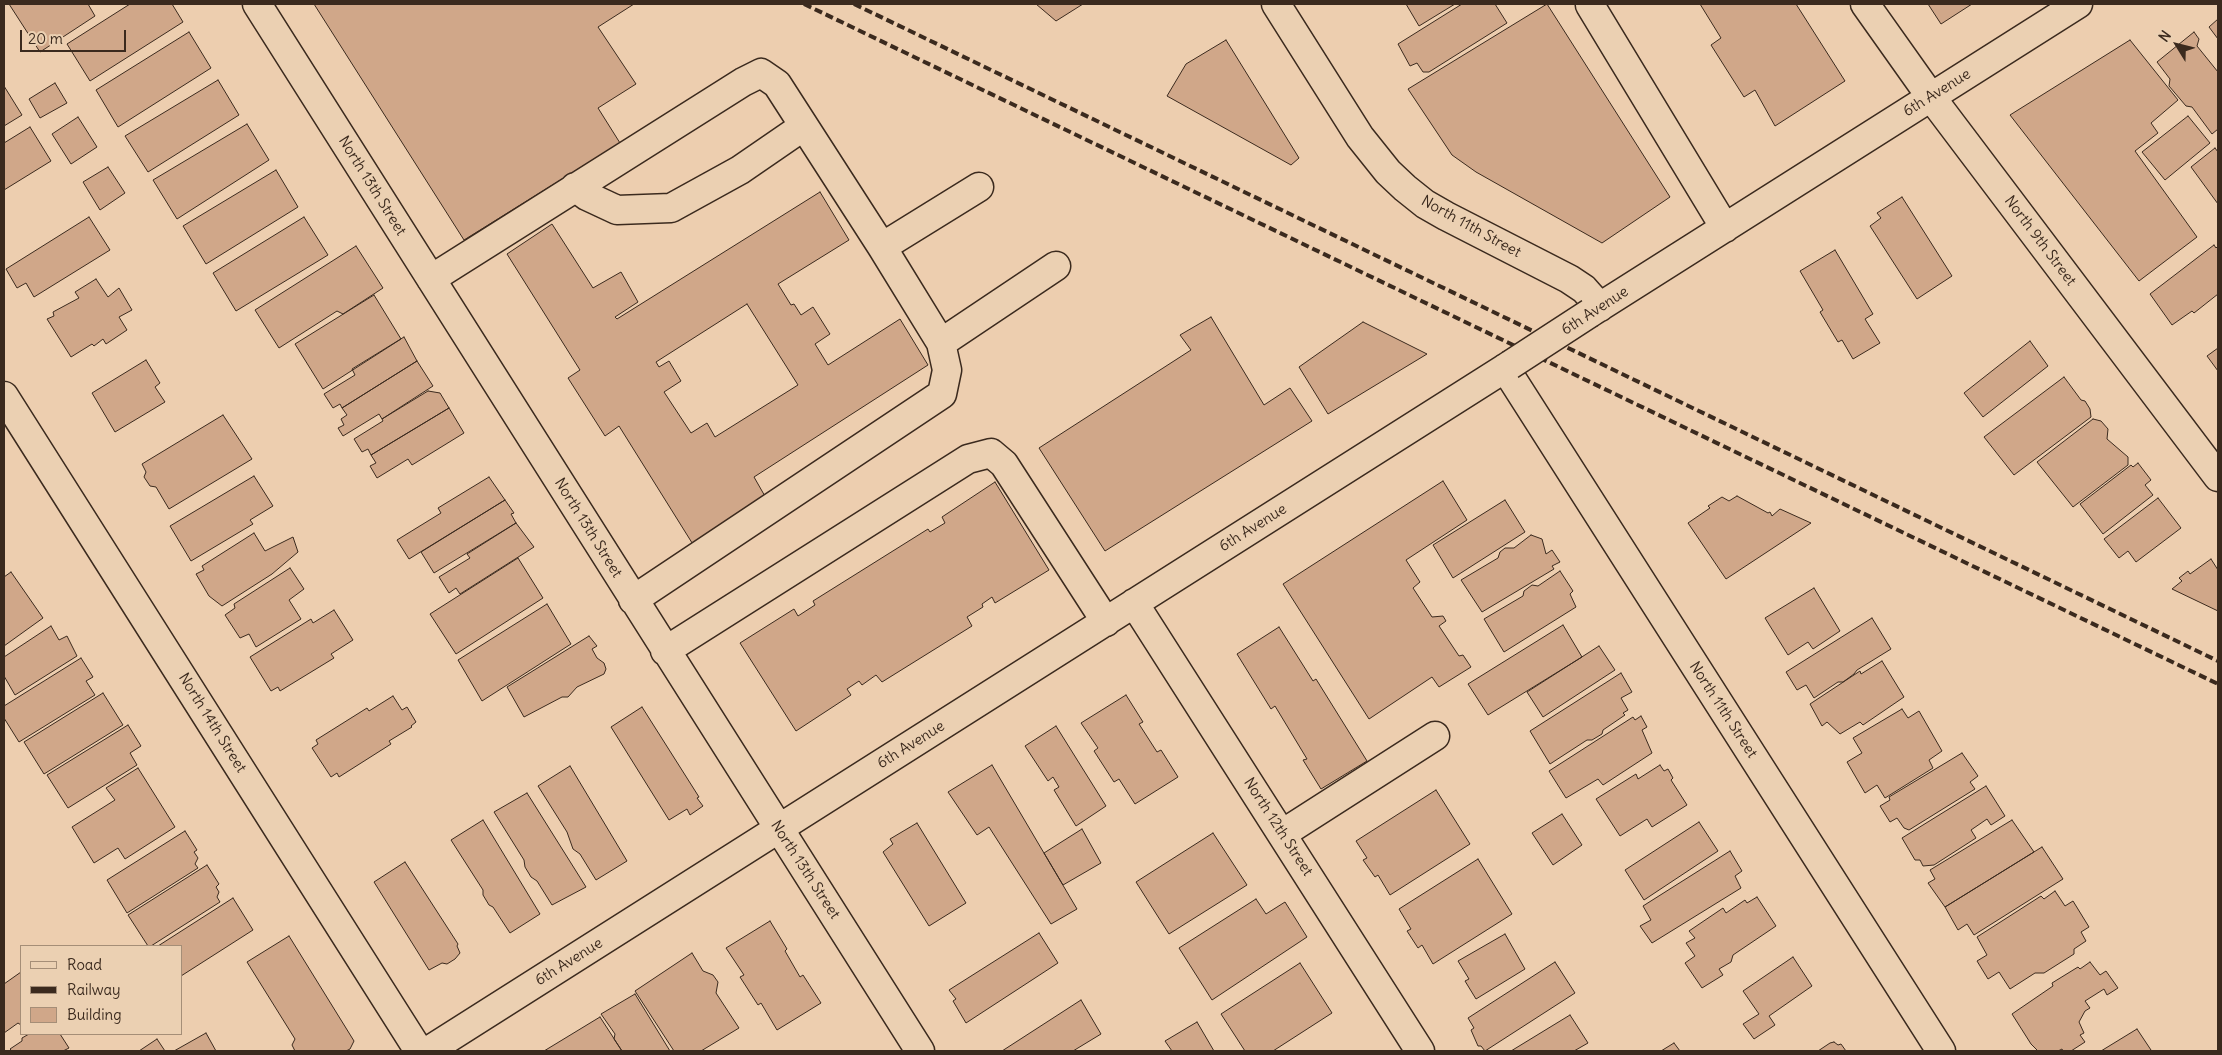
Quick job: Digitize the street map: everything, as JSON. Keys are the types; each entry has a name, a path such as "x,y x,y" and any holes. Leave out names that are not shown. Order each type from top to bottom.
{"street":[{"name":"North 13th Street","path":"257,4 920,1051"},
{"name":"North 11th Street","path":"1276,4 1360,137 1388,172 1425,204 1569,279 1584,289 1595,310"},
{"name":"North 9th Street","path":"1865,4 1931,97 2218,477"},
{"name":"6th Avenue","path":"428,1051 2078,4"},
{"path":"1590,5 1725,228"},
{"path":"431,279 575,187 761,73 777,84 882,247 941,343 947,370 942,394 633,600"},
{"path":"575,187 587,196 617,210 671,208 740,170 804,126"},
{"path":"882,247 980,186"},
{"path":"941,343 1056,266"},
{"name":"North 11th Street","path":"1508,366 1941,1051"},
{"name":"North 14th Street","path":"4,396 419,1051"},
{"path":"666,651 968,458 991,453 1004,464 1106,622"},
{"name":"North 12th Street","path":"1134,603 1420,1051"},
{"path":"1282,834 1435,736"}],"building":[{"path":"9,4 88,4 95,16 40,52"},
{"path":"130,4 172,4 183,22 90,81 67,44"},
{"path":"314,4 634,4 598,27 636,84 598,108 620,143 464,240"},
{"path":"1036,4 1083,4 1056,21"},
{"path":"1406,4 1455,4 1419,26"},
{"path":"1462,4 1495,4 1507,23 1429,72 1423,72 1417,63 1410,66 1398,44"},
{"path":"1547,4 1670,197 1602,243 1476,172 1452,155 1408,89"},
{"path":"1700,4 1796,4 1845,81 1775,126 1755,90 1744,97 1711,45 1721,38"},
{"path":"1928,4 1972,4 1941,24"},
{"path":"2218,19 2218,39 2209,27"},
{"path":"189,32 211,68 118,127 96,90"},
{"path":"2194,32 2199,39 2197,46 2218,72 2218,129 2212,134 2192,107 2186,106 2169,86 2170,79 2157,62"},
{"path":"1226,40 1299,158 1291,165 1167,96 1186,64"},
{"path":"2130,40 2178,100 2151,123 2158,133 2135,151 2197,237 2139,281 2010,115"},
{"path":"218,80 239,115 148,172 125,136"},
{"path":"55,83 67,103 40,118 29,99"},
{"path":"4,86 22,115 4,126"},
{"path":"2188,116 2210,143 2165,180 2142,152"},
{"path":"78,117 97,147 71,164 52,134"},
{"path":"247,124 269,160 177,219 153,180"},
{"path":"30,127 51,161 4,190 4,143"},
{"path":"2215,148 2218,152 2218,204 2191,167"},
{"path":"108,167 125,193 100,210 83,182"},
{"path":"276,170 298,207 206,264 183,226"},
{"path":"820,192 849,240 778,284 791,305 794,304 801,315 813,307 830,334 815,344 828,365 900,319 928,365 754,477 766,498 694,546 619,426 605,436 568,378 580,370 507,254 552,224 593,288 621,272 638,302 615,317 617,319","holes":["747,304 798,385 715,437 707,423 691,433 664,392 681,381 669,361 659,367 656,362"]},
{"path":"1902,197 1952,276 1917,299 1870,226 1881,218 1877,213"},
{"path":"89,217 110,250 34,297 26,283 17,288 6,269"},
{"path":"304,217 328,255 236,311 213,273"},
{"path":"2214,245 2216,248 2218,246 2218,294 2194,313 2192,311 2172,325 2150,294"},
{"path":"356,246 383,288 343,314 337,311 279,348 255,310"},
{"path":"1835,250 1873,314 1865,319 1880,343 1853,359 1842,340 1838,342 1820,312 1823,310 1800,271"},
{"path":"96,279 108,297 119,288 132,310 119,317 127,330 106,344 103,339 94,346 92,344 71,357 47,319 54,316 53,312 79,298 75,292"},
{"path":"374,295 401,339 323,389 295,344"},
{"path":"1211,317 1264,405 1290,388 1312,421 1105,551 1039,448 1191,350 1180,335"},
{"path":"1363,322 1427,354 1328,414 1299,367"},
{"path":"404,337 417,361 342,408 340,404 333,408 324,394 355,375 352,369"},
{"path":"2030,341 2048,366 1983,417 1964,393"},
{"path":"2218,348 2218,371 2207,356"},
{"path":"146,360 160,383 155,387 165,402 115,432 92,393"},
{"path":"417,361 433,386 382,419 379,414 343,436 338,428 344,425 341,419 347,415 342,408"},
{"path":"2064,377 2081,400 2085,401 2090,409 2091,417 2014,475 1984,437"},
{"path":"428,391 440,393 449,408 371,455 368,449 362,452 354,439 383,421 382,419"},
{"path":"449,408 464,433 412,465 408,459 377,478 370,466 376,463 371,455"},
{"path":"223,415 252,459 169,509 156,487 150,486 144,477 146,472 142,464"},
{"path":"2093,419 2101,421 2108,429 2107,439 2128,457 2128,465 2073,507 2037,462"},
{"path":"2138,463 2151,480 2145,485 2153,495 2103,534 2080,504 2131,465 2133,467"},
{"path":"254,476 273,506 250,520 253,524 191,561 170,526"},
{"path":"489,477 505,500 409,559 397,540 441,513 438,508"},
{"path":"1443,481 1467,520 1406,560 1420,582 1413,588 1432,617 1443,616 1446,621 1439,626 1459,656 1463,655 1471,667 1439,687 1432,677 1369,719 1283,584"},
{"path":"995,482 1049,570 995,603 992,597 982,604 983,607 967,617 972,626 882,682 876,675 862,685 859,681 847,689 851,695 796,731 740,643 794,609 798,616 815,605 813,601 928,529 930,532 945,523 942,517"},
{"path":"1737,496 1768,513 1770,512 1772,516 1780,509 1811,523 1726,579 1688,523 1722,497 1729,501"},
{"path":"2158,498 2181,528 2136,562 2128,551 2119,558 2104,539"},
{"path":"505,500 514,513 511,514 516,523 434,573 421,552"},
{"path":"1505,500 1525,532 1453,578 1433,545"},
{"path":"516,523 534,547 460,594 456,588 449,593 439,577 470,558 467,554"},
{"path":"254,533 265,551 293,537 298,552 272,574 222,606 209,596 196,574 204,570 202,566"},
{"path":"1531,535 1542,539 1546,554 1552,550 1560,562 1552,566 1554,569 1482,612 1461,580 1498,558 1500,552 1505,548 1514,548"},
{"path":"518,558 543,598 456,654 430,614"},
{"path":"2211,559 2218,570 2218,611 2172,589 2182,581 2179,578 2188,571 2190,574"},
{"path":"290,568 304,589 289,600 301,619 256,647 249,634 240,638 225,615 235,608 234,604"},
{"path":"1560,571 1573,591 1570,594 1576,607 1504,652 1484,619 1523,596 1524,591 1532,585 1538,586"},
{"path":"11,572 43,618 4,646 4,577"},
{"path":"1814,588 1840,631 1813,649 1808,642 1788,655 1765,618"},
{"path":"547,604 571,644 482,701 458,660"},
{"path":"334,610 353,640 331,654 334,658 280,691 278,687 271,691 250,657 311,619 313,623"},
{"path":"1872,618 1891,649 1857,670 1843,682 1838,682 1814,698 1806,685 1797,690 1786,672"},
{"path":"1563,625 1582,657 1488,715 1468,684"},
{"path":"51,626 59,640 67,636 77,656 15,695 4,676 4,657"},
{"path":"1279,627 1313,681 1316,679 1367,761 1321,789 1303,760 1307,759 1275,706 1271,709 1237,654"},
{"path":"589,636 597,646 592,649 597,658 604,663 606,669 604,674 577,687 568,697 562,697 524,717 507,687"},
{"path":"1599,646 1615,670 1543,717 1527,692"},
{"path":"81,658 93,677 86,681 95,695 19,742 4,718 4,706"},
{"path":"1882,661 1904,697 1863,725 1860,722 1840,734 1827,722 1822,726 1810,704 1860,671 1861,674"},
{"path":"1621,673 1632,692 1621,698 1628,710 1623,713 1625,715 1603,730 1602,734 1592,740 1587,740 1550,764 1530,731"},
{"path":"103,693 123,725 44,774 24,742"},
{"path":"1126,695 1143,722 1139,724 1157,752 1161,750 1178,777 1135,804 1119,779 1114,782 1094,751 1098,748 1081,723"},
{"path":"393,696 402,710 407,707 416,722 412,727 389,741 391,744 339,777 337,773 331,777 312,748 318,744 316,740 367,708 369,711"},
{"path":"642,707 703,806 690,815 687,809 669,820 611,727"},
{"path":"1902,709 1908,718 1919,711 1942,751 1929,760 1933,768 1885,798 1877,785 1865,793 1847,762 1862,753 1853,738"},
{"path":"1641,716 1647,727 1642,730 1652,753 1603,785 1598,779 1566,798 1549,771 1633,717 1635,720"},
{"path":"128,725 141,746 130,753 137,765 68,808 47,775"},
{"path":"1056,726 1106,806 1076,826 1054,790 1059,787 1053,777 1048,781 1025,746"},
{"path":"1962,753 1978,776 1970,782 1975,789 1909,830 1904,828 1897,818 1890,822 1880,806 1890,800 1889,797"},
{"path":"992,765 1077,909 1051,924 989,827 977,835 948,792"},
{"path":"1660,765 1664,771 1668,769 1673,778 1671,780 1687,805 1652,827 1647,819 1620,836 1596,799 1636,774 1638,779"},
{"path":"570,766 627,861 596,880 580,854 573,849 567,832 538,786"},
{"path":"138,768 175,827 125,859 118,848 94,863 72,827 115,800 106,788"},
{"path":"1986,786 2005,816 1991,825 1987,819 1971,830 1976,838 1934,865 1923,866 1920,860 1915,860 1902,838"},
{"path":"1436,790 1470,844 1390,895 1378,875 1375,877 1363,860 1367,858 1356,841"},
{"path":"527,793 586,887 552,905 537,881 531,877 525,867 524,860 494,812"},
{"path":"1562,814 1582,845 1553,865 1532,833"},
{"path":"483,820 540,914 510,933 493,907 489,905 483,895 483,890 451,840"},
{"path":"2012,820 2034,852 1945,907 1928,883 1935,879 1930,870"},
{"path":"1699,822 1718,851 1644,900 1625,870"},
{"path":"917,823 966,903 929,926 883,852 893,844 890,839"},
{"path":"1082,829 1101,863 1063,885 1044,853"},
{"path":"185,831 197,850 194,852 198,858 195,864 198,868 127,913 107,880"},
{"path":"1213,833 1247,885 1169,934 1136,882"},
{"path":"2042,847 2063,879 1974,935 1967,924 1958,930 1945,907"},
{"path":"1730,851 1742,871 1735,876 1741,888 1652,943 1640,926 1651,920 1643,906"},
{"path":"1478,859 1512,914 1433,964 1422,945 1418,948 1407,931 1411,929 1399,909"},
{"path":"405,862 458,944 460,953 447,964 442,963 429,970 374,882"},
{"path":"207,865 219,884 216,887 219,892 217,897 220,902 153,945 147,945 128,915"},
{"path":"2055,891 2065,906 2073,901 2089,927 2081,932 2086,941 2074,949 2074,954 2044,973 2035,973 2010,989 1999,972 1988,979 1977,961 1987,955 1977,937 2041,896 2044,899"},
{"path":"1757,897 1776,926 1733,955 1731,962 1719,969 1723,975 1702,988 1685,963 1695,956 1686,943 1695,938 1689,931 1723,908 1726,913 1745,900 1747,903"},
{"path":"233,898 253,930 182,975 182,945 160,945"},
{"path":"1256,899 1266,914 1285,902 1307,937 1212,1000 1179,948"},
{"path":"770,921 787,949 785,951 800,977 803,975 821,1003 777,1030 761,1003 758,1005 740,977 744,975 726,948"},
{"path":"1039,933 1058,963 966,1023 953,1001 956,999 949,990"},
{"path":"1505,934 1525,969 1476,999 1465,981 1469,979 1458,961"},
{"path":"289,936 354,1041 350,1049 346,1051 295,1051 292,1045 295,1039 247,962"},
{"path":"692,953 703,971 713,975 718,982 716,993 739,1028 701,1051 674,1051 635,991"},
{"path":"1793,957 1812,986 1769,1016 1775,1025 1754,1039 1743,1024 1759,1014 1743,991"},
{"path":"1555,962 1575,993 1485,1051 1481,1046 1478,1046 1471,1030 1474,1028 1468,1018"},
{"path":"2090,962 2100,975 2106,971 2118,988 2107,995 2104,989 2085,1001 2090,1008 2085,1011 2079,1022 2084,1033 2080,1035 2085,1042 2071,1051 2063,1051 2062,1049 2058,1051 2038,1051 2031,1044 2012,1014 2053,986 2052,983"},
{"path":"1300,963 1332,1013 1273,1051 1245,1051 1221,1014"},
{"path":"20,973 20,1024 18,1023 4,1033 4,984"},
{"path":"635,994 670,1051 622,1051 614,1039 615,1034 601,1014"},
{"path":"1081,1000 1101,1034 1073,1051 1002,1051"},
{"path":"1570,1015 1588,1043 1574,1051 1511,1051"},
{"path":"600,1017 622,1051 544,1051"},
{"path":"1197,1022 1214,1051 1172,1051 1165,1041"},
{"path":"2137,1029 2151,1050 2101,1051"},
{"path":"206,1033 216,1051 174,1051"},
{"path":"27,1035 61,1035 69,1048 63,1051 12,1051 10,1049 22,1041 22,1038"},
{"path":"157,1039 165,1051 139,1051"},
{"path":"1834,1042 1838,1045 1841,1044 1846,1051 1818,1051 1830,1043"},
{"path":"1674,1043 1680,1051 1661,1051"}],"railway":[{"path":"804,4 2218,684"},
{"path":"854,4 2218,661"}]}
